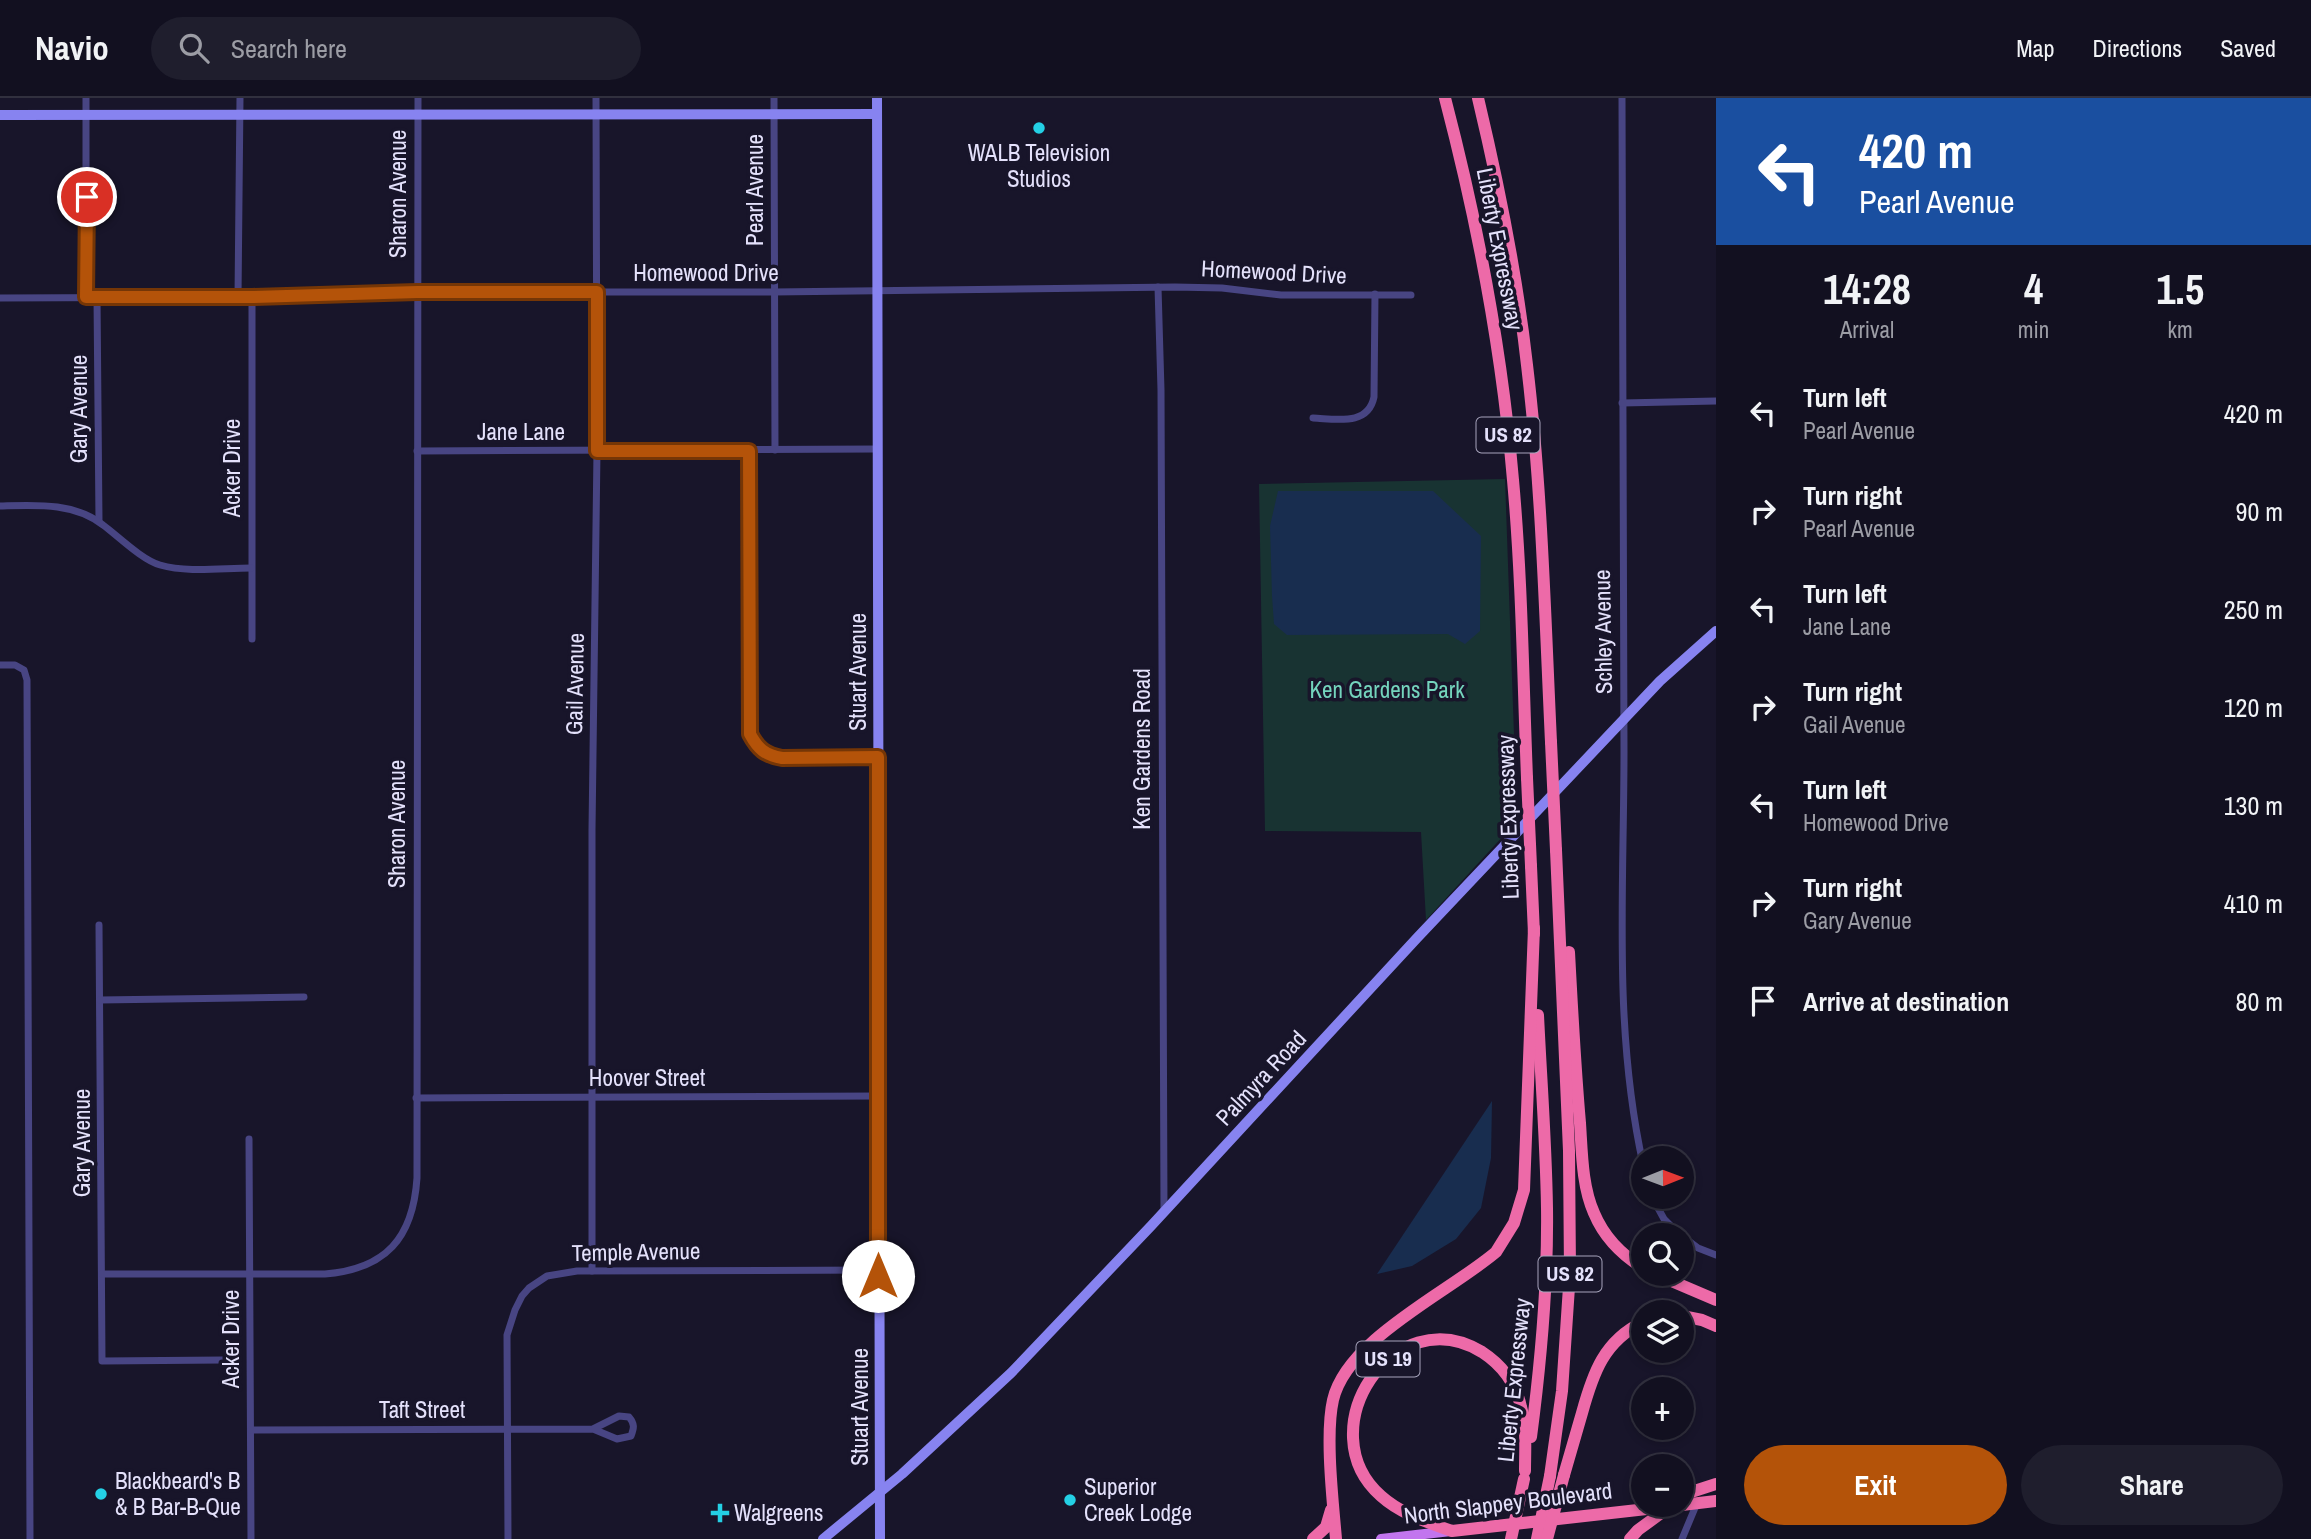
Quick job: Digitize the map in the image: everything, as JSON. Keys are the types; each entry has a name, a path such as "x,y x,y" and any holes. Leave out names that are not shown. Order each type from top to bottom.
{"highway":[{"name":"Liberty Expressway","path":"1445,98 1480,246 1505,404 1518,552 1534,928 1535,1080 1547,1206 1540,1367 1525,1475 1511,1539"},
{"name":"Liberty Expressway","path":"1478,98 1505,221 1527,364 1540,517 1556,850 1562,903 1571,1070 1570,1272 1557,1476 1537,1539"},
{"path":"1571,1070 1589,1201 1598,1222 1611,1241 1631,1260"},
{"path":"1336,1539 1331,1413 1338,1384 1356,1357 1378,1338 1496,1252 1514,1223 1524,1190 1535,1080"},
{"path":"1683,1286 1716,1300"},
{"path":"1694,1318 1716,1326"},
{"path":"1547,1539 1557,1476 1592,1379 1600,1360 1618,1337 1631,1329"},
{"name":"US 19","path":"1452,1531 1400,1510 1379,1494 1358,1460 1353,1434 1360,1397 1372,1375 1392,1355 1415,1344 1437,1339 1464,1344 1499,1365 1515,1389 1521,1404 1525,1432 1525,1475"},
{"path":"1694,1491 1716,1484"},
{"path":"1313,1539 1322,1533 1329,1522 1333,1492"},
{"name":"North Slappey Boulevard","path":"1694,1503 1716,1501"},
{"path":"1607,1513 1631,1507"},
{"name":"North Slappey Boulevard","path":"1452,1531 1631,1510"},
{"name":"US 19","path":"1630,1539 1653,1517"}],"main road":[{"name":"North Slappey Boulevard","path":"1381,1539 1452,1531"}],"street":[{"path":"86,98 86,297"},
{"path":"238,297 240,98"},
{"name":"Sharon Avenue","path":"103,1274 348,1272 372,1262 393,1245 414,1211 417,1178 418,98"},
{"name":"Gail Avenue","path":"592,1271 592,830 597,451 596,98"},
{"name":"Pearl Avenue","path":"774,98 775,450"},
{"name":"Stuart Avenue","path":"877,98 880,1539"},
{"name":"Schley Avenue","path":"1622,98 1624,720 1621,994 1640,1146"},
{"path":"0,115 877,114"},
{"name":"Homewood Drive","path":"0,298 1158,287 1222,288 1281,295 1411,295"},
{"name":"Ken Gardens Road","path":"1158,287 1161,390 1164,1210"},
{"path":"1313,418 1359,417 1372,407 1375,294"},
{"name":"Gary Avenue","path":"97,297 99,521"},
{"name":"Acker Drive","path":"252,297 252,639"},
{"path":"1622,403 1716,401"},
{"name":"Jane Lane","path":"417,451 877,449"},
{"path":"749,451 750,734 757,747 769,756 878,757"},
{"path":"0,506 79,511 99,521 158,565 180,568 251,568"},
{"name":"Palmyra Road","path":"823,1539 880,1492 1011,1373 1660,681 1716,631"},
{"path":"0,665 15,665 24,670 27,680 30,1539"},
{"name":"Gary Avenue","path":"99,925 102,1361 223,1360"},
{"path":"100,1000 304,997"},
{"name":"Hoover Street","path":"416,1098 877,1096"},
{"name":"Acker Drive","path":"249,1139 251,1539"},
{"path":"1694,1245 1716,1255"},
{"name":"Temple Avenue","path":"508,1539 507,1335 522,1296 539,1281 555,1273 592,1271 878,1270"},
{"name":"Taft Street","path":"251,1430 593,1429 617,1439 631,1436 634,1422 629,1417 619,1416 593,1429"},
{"path":"1682,1539 1697,1503"}],"green space":[{"name":"Ken Gardens Park","path":"1505,479 1517,821 1426,920 1421,832 1265,831 1259,484"}],"water":[{"path":"1278,491 1433,491 1481,536 1480,631 1465,644 1448,634 1287,635 1274,624 1272,596 1270,526"},
{"path":"1492,1101 1491,1158 1481,1208 1456,1239 1412,1266 1377,1274"}],"place":[{"name":"WALB Television Studios","path":"1039,128"},
{"name":"Blackbeard's B & B Bar-B-Que","path":"101,1494"},
{"name":"Superior Creek Lodge","path":"1070,1500"},
{"name":"Walgreens","path":"720,1513"}],"route":[{"path":"87,197 86,297 597,292 597,451 749,451 750,734 757,747 769,756 878,757 878,1276"}]}
